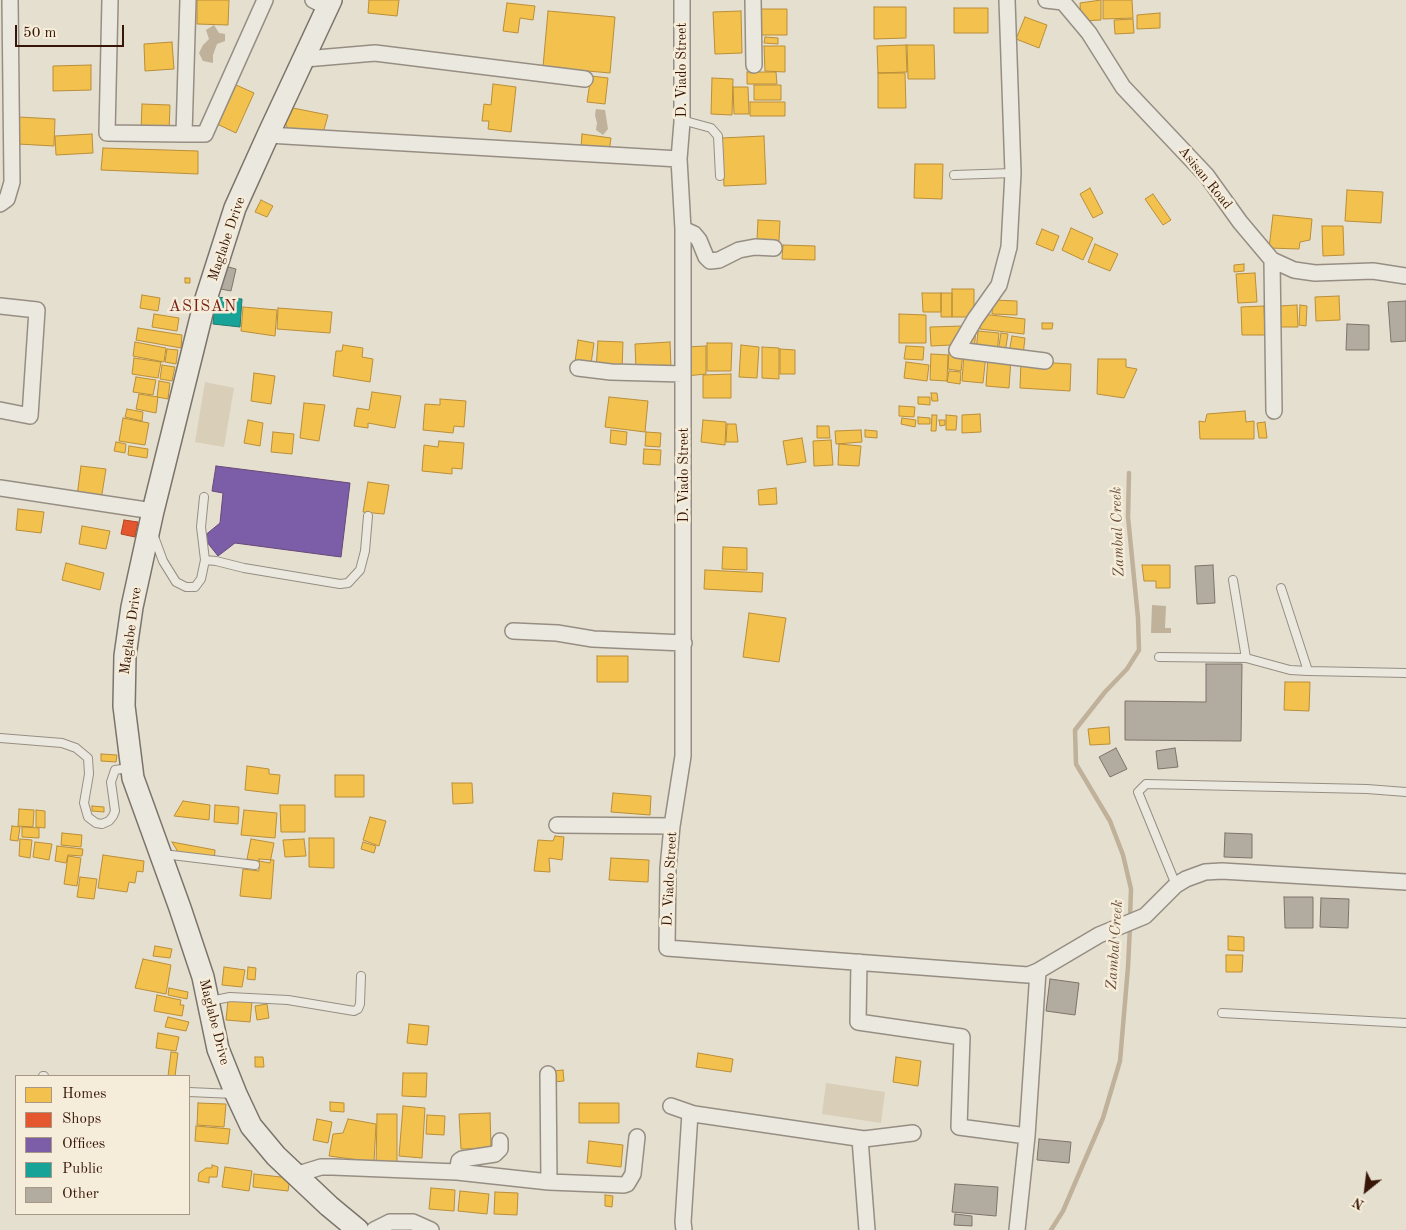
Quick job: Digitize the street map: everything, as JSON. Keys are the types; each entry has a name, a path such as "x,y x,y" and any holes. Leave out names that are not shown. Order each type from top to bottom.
{"main road":[{"name":"Maglabe Drive","path":"324,2 304,59 236,208 204,305 132,608 125,656 124,706 133,778 197,960 218,1049 236,1094 251,1126 276,1156 328,1206 358,1230"}],"street":[{"path":"0,204 7,199 12,182 10,0"},
{"path":"110,0 107,132 184,134 205,134 265,0"},
{"path":"184,134 188,0"},
{"name":"D. Viado Street","path":"682,0 682,122 679,159 684,229 683,756 672,826 668,868 667,948 859,962"},
{"path":"753,0 754,65"},
{"path":"1007,0 1013,173 1009,247 999,284 957,350 1045,361"},
{"name":"Asisan Road","path":"1046,0 1068,1 1123,87 1207,176 1240,222 1272,260 1294,270 1315,273 1373,271 1406,276"},
{"path":"304,59 375,53 585,79"},
{"path":"268,135 679,159"},
{"path":"684,229 694,234 700,240 706,257 710,261 719,260 739,250 755,247 774,248"},
{"path":"1272,260 1274,411"},
{"path":"0,306 37,310 30,416 0,410"},
{"path":"578,368 611,372 684,374"},
{"path":"0,488 152,520"},
{"path":"513,631 557,633 592,639 684,643"},
{"path":"557,825 672,826"},
{"path":"1027,1136 960,1127 962,1037 858,1022 859,962 1028,975 1038,972 1099,935 1145,916 1176,885 1186,878 1206,872 1222,871 1406,882"},
{"path":"1017,1230 1027,1136 1038,972"},
{"path":"548,1074 550,1182"},
{"path":"671,1106 690,1113 860,1139 913,1133"},
{"path":"684,1230 682,1222 690,1113"},
{"path":"295,1175 321,1167 333,1166 457,1172 550,1182 628,1184 633,1174 637,1137"},
{"path":"860,1139 867,1230"},
{"path":"457,1172 462,1159 495,1154 500,1149 500,1141"},
{"path":"374,1230 390,1222 413,1222 431,1230"}],"lane":[{"path":"682,122 711,128 718,136 720,176"},
{"path":"954,175 1013,173"},
{"path":"152,520 164,561 176,582 186,587 195,588 201,578 205,560 201,527 204,497"},
{"path":"205,560 331,583 348,583 360,570 365,551 368,516"},
{"path":"1233,580 1246,658"},
{"path":"1281,588 1308,671"},
{"path":"1159,657 1246,658 1290,670 1406,672"},
{"path":"0,738 62,743 76,748 88,758 89,774 84,803 88,817 96,823 102,824 109,821 113,816 115,810 111,782 115,770 131,768"},
{"path":"1176,885 1138,792 1146,784 1367,789 1406,792"},
{"path":"160,854 255,865"},
{"path":"208,1001 230,997 288,1000 354,1011 358,1009 360,1004 361,976"},
{"path":"1222,1012 1406,1023"},
{"path":"190,1092 236,1094"}],"shaded area":[{"path":"214,25 219,33 225,34 225,41 217,44 213,55 213,63 203,61 199,53 209,39 206,30"},
{"path":"596,109 605,110 608,129 603,135 596,130"},
{"path":"205,382 234,388 224,447 195,442"},
{"path":"1152,605 1166,606 1165,628 1171,628 1171,633 1151,633"},
{"path":"826,1083 885,1092 881,1123 822,1114"}],"building: Homes":[{"path":"197,0 229,0 228,25 197,24"},
{"path":"369,0 399,0 397,16 368,13"},
{"path":"1101,0 1101,20 1081,21 1080,3"},
{"path":"1103,0 1132,0 1133,18 1103,19"},
{"path":"507,3 535,6 533,20 520,18 518,33 503,31"},
{"path":"874,7 906,7 906,38 874,39"},
{"path":"954,8 988,8 988,33 954,33"},
{"path":"758,9 787,9 787,35 758,35"},
{"path":"548,11 615,17 610,73 543,67"},
{"path":"741,11 742,53 715,54 713,12"},
{"path":"1160,13 1160,28 1137,29 1137,15"},
{"path":"1025,17 1047,25 1039,48 1016,39"},
{"path":"1133,19 1134,33 1115,34 1114,20"},
{"path":"765,37 778,38 778,44 764,43"},
{"path":"172,42 174,69 145,71 144,44"},
{"path":"906,45 907,72 878,73 877,46"},
{"path":"907,45 934,45 935,79 908,79"},
{"path":"764,46 785,46 785,72 765,71"},
{"path":"91,65 91,90 53,91 53,66"},
{"path":"747,72 776,72 777,84 747,84"},
{"path":"878,73 905,73 906,108 878,108"},
{"path":"591,76 608,78 605,104 587,102"},
{"path":"712,78 733,79 732,115 711,114"},
{"path":"234,84 254,93 236,133 215,123"},
{"path":"493,84 516,87 511,132 488,129 489,121 482,121 484,104 491,105"},
{"path":"754,85 781,85 781,100 754,100"},
{"path":"733,87 748,87 749,114 734,114"},
{"path":"750,102 785,102 785,116 750,116"},
{"path":"142,104 170,105 169,132 141,131"},
{"path":"293,108 328,115 322,137 289,131 284,121"},
{"path":"19,117 55,119 54,146 18,144"},
{"path":"92,134 93,153 56,155 55,136"},
{"path":"582,134 611,138 609,152 581,148"},
{"path":"764,136 766,184 724,186 722,138"},
{"path":"103,148 198,151 198,174 101,170"},
{"path":"915,164 943,164 942,199 914,198"},
{"path":"1090,188 1103,213 1093,218 1080,194"},
{"path":"1347,190 1383,192 1381,223 1345,221"},
{"path":"1153,194 1171,220 1163,225 1145,199"},
{"path":"261,200 273,206 267,217 255,212"},
{"path":"1273,215 1312,219 1310,240 1300,242 1299,249 1269,248"},
{"path":"758,220 780,221 779,241 757,240"},
{"path":"1322,226 1343,226 1344,255 1323,256"},
{"path":"1071,228 1093,238 1083,260 1062,250"},
{"path":"1042,229 1059,236 1053,251 1036,244"},
{"path":"1095,244 1118,254 1110,271 1088,262"},
{"path":"783,245 815,246 815,260 782,259"},
{"path":"1244,264 1244,271 1234,272 1234,265"},
{"path":"1255,273 1257,302 1238,303 1236,274"},
{"path":"185,278 190,278 190,283 185,283"},
{"path":"952,289 974,289 974,317 952,317"},
{"path":"922,293 941,293 941,312 923,312"},
{"path":"941,293 952,293 952,317 941,317"},
{"path":"142,295 160,298 158,311 140,308"},
{"path":"1339,296 1340,320 1316,321 1315,297"},
{"path":"993,300 1017,301 1017,315 992,314"},
{"path":"1297,305 1298,327 1279,327 1279,306"},
{"path":"1300,305 1307,306 1306,326 1299,325"},
{"path":"1264,306 1265,335 1242,335 1241,307"},
{"path":"243,307 277,310 275,336 241,331"},
{"path":"278,308 332,312 330,333 277,329"},
{"path":"154,314 179,318 177,331 152,327"},
{"path":"899,314 926,315 926,343 899,343"},
{"path":"982,314 1025,319 1024,334 980,329"},
{"path":"1042,323 1053,323 1052,329 1042,329"},
{"path":"963,326 951,345 931,346 930,327"},
{"path":"138,328 182,335 181,348 136,340"},
{"path":"976,330 974,351 961,350"},
{"path":"978,331 999,333 997,353 976,351"},
{"path":"1001,333 1008,334 1005,353 998,352"},
{"path":"1012,336 1025,338 1023,355 1009,353"},
{"path":"578,340 594,343 591,364 575,362"},
{"path":"598,341 623,342 622,371 596,369"},
{"path":"135,342 166,348 164,362 133,356"},
{"path":"670,342 671,368 636,370 635,344"},
{"path":"707,343 732,343 731,371 707,371"},
{"path":"343,345 363,348 362,357 373,359 370,382 333,376 336,351 342,351"},
{"path":"741,345 759,347 757,378 739,377"},
{"path":"706,346 706,374 686,376 685,347"},
{"path":"906,346 924,347 923,360 904,359"},
{"path":"762,347 779,348 779,379 762,378"},
{"path":"167,349 178,350 176,364 165,362"},
{"path":"780,349 795,350 795,374 780,374"},
{"path":"949,351 963,352 961,371 948,369"},
{"path":"964,353 986,355 983,383 962,381"},
{"path":"931,354 948,355 947,381 930,380"},
{"path":"988,357 1011,358 1009,388 986,386"},
{"path":"134,358 161,362 158,378 132,374"},
{"path":"1098,359 1126,359 1126,367 1137,369 1124,398 1097,394"},
{"path":"1021,361 1071,364 1070,391 1020,388"},
{"path":"906,362 929,365 927,381 904,378"},
{"path":"162,365 175,367 172,381 160,379"},
{"path":"949,371 961,372 960,384 947,382"},
{"path":"254,373 275,376 271,404 251,401"},
{"path":"731,374 731,398 703,398 703,375"},
{"path":"136,377 156,380 153,395 133,392"},
{"path":"159,381 170,383 168,399 157,397"},
{"path":"372,392 401,396 395,428 368,423 368,428 354,426 357,408 369,410"},
{"path":"931,393 937,393 938,401 932,401"},
{"path":"139,394 158,397 156,413 136,409"},
{"path":"609,397 648,401 645,432 605,427"},
{"path":"918,397 930,397 930,405 918,404"},
{"path":"440,399 466,401 464,427 454,426 453,433 423,430 425,404 440,405"},
{"path":"304,403 325,405 319,441 300,438"},
{"path":"899,406 915,407 914,417 899,416"},
{"path":"127,409 143,412 142,421 125,417"},
{"path":"1245,411 1246,422 1254,421 1254,439 1200,439 1199,421 1205,422 1207,414"},
{"path":"980,414 981,432 962,433 962,415"},
{"path":"932,415 937,415 936,431 931,431"},
{"path":"946,415 957,416 956,430 946,430"},
{"path":"918,417 930,418 930,424 918,424"},
{"path":"123,418 149,423 145,445 119,441"},
{"path":"902,418 916,420 915,427 901,424"},
{"path":"248,420 263,423 260,446 244,443"},
{"path":"703,420 726,422 725,445 701,442"},
{"path":"939,420 945,420 945,425 940,426"},
{"path":"1265,422 1267,438 1259,438 1257,423"},
{"path":"727,424 736,424 738,442 726,442"},
{"path":"817,426 829,426 830,438 817,438"},
{"path":"611,430 627,432 626,445 610,443"},
{"path":"861,430 862,442 836,444 835,431"},
{"path":"865,430 877,431 877,438 865,437"},
{"path":"273,432 294,434 292,454 271,452"},
{"path":"646,432 661,433 660,447 645,446"},
{"path":"802,438 806,462 787,465 783,441"},
{"path":"831,440 833,465 814,466 813,441"},
{"path":"439,441 464,443 462,469 452,468 452,474 422,471 424,445 438,447"},
{"path":"116,442 126,444 125,453 114,451"},
{"path":"839,444 861,446 859,466 838,465"},
{"path":"129,446 148,449 147,458 128,455"},
{"path":"644,449 661,450 660,465 643,464"},
{"path":"81,466 106,469 101,500 77,496"},
{"path":"368,482 389,485 384,514 363,512"},
{"path":"776,488 777,504 759,505 758,490"},
{"path":"18,509 44,512 41,533 16,530"},
{"path":"82,526 110,531 106,549 79,544"},
{"path":"723,547 747,548 747,570 722,569"},
{"path":"66,563 104,573 100,590 62,580"},
{"path":"1142,565 1170,565 1170,588 1156,588 1156,581 1144,581"},
{"path":"705,570 763,573 762,592 704,589"},
{"path":"749,613 786,618 779,662 743,657"},
{"path":"597,656 628,656 628,682 597,682"},
{"path":"1285,682 1310,682 1309,711 1284,710"},
{"path":"1109,727 1110,744 1090,745 1088,729"},
{"path":"101,754 117,755 116,762 101,761"},
{"path":"247,766 269,769 269,774 280,775 278,794 245,790"},
{"path":"335,775 364,775 364,797 335,797"},
{"path":"452,783 472,783 473,803 453,804"},
{"path":"613,793 651,796 650,815 611,812"},
{"path":"183,801 210,805 209,820 174,816"},
{"path":"215,805 239,807 238,824 214,822"},
{"path":"280,805 305,805 305,832 281,832"},
{"path":"92,806 104,807 104,812 92,811"},
{"path":"19,809 34,810 33,827 18,826"},
{"path":"36,810 45,811 45,828 36,827"},
{"path":"244,810 277,813 275,838 241,835"},
{"path":"370,817 386,821 379,846 363,840"},
{"path":"12,826 20,827 18,841 10,840"},
{"path":"22,827 39,828 39,838 22,837"},
{"path":"62,833 82,835 81,847 61,845"},
{"path":"555,836 564,837 562,860 549,858 550,872 534,871 538,840 553,841"},
{"path":"309,838 334,838 334,868 309,867"},
{"path":"20,839 32,840 30,858 19,856"},
{"path":"251,839 274,843 270,863 247,859"},
{"path":"304,839 306,856 285,857 283,840"},
{"path":"35,842 52,844 49,860 33,857"},
{"path":"172,842 215,850 214,863 181,857"},
{"path":"363,842 376,846 374,853 361,849"},
{"path":"57,846 83,849 82,856 68,855 66,863 55,861"},
{"path":"103,855 144,861 143,872 137,871 135,883 129,882 127,892 98,888"},
{"path":"68,856 81,858 77,886 64,884"},
{"path":"611,858 649,860 648,882 609,880"},
{"path":"259,859 274,860 271,899 240,896 243,869 259,871"},
{"path":"80,877 97,879 94,899 77,897"},
{"path":"1228,936 1244,937 1244,951 1228,950"},
{"path":"155,946 172,949 170,958 153,956"},
{"path":"1226,955 1243,955 1242,972 1226,972"},
{"path":"143,959 171,965 166,994 135,988"},
{"path":"224,967 245,970 242,987 222,985"},
{"path":"248,967 256,968 255,980 247,979"},
{"path":"169,988 188,992 187,999 168,995"},
{"path":"157,995 181,1000 180,1005 184,1005 182,1016 154,1011"},
{"path":"228,1000 252,1002 250,1022 226,1020"},
{"path":"267,1004 269,1018 257,1020 255,1006"},
{"path":"168,1017 189,1022 186,1031 165,1027"},
{"path":"409,1024 429,1026 427,1045 407,1043"},
{"path":"158,1033 179,1037 176,1051 156,1048"},
{"path":"171,1052 178,1053 175,1075 168,1075"},
{"path":"698,1053 733,1059 731,1072 696,1067"},
{"path":"255,1057 263,1057 264,1067 255,1067"},
{"path":"896,1057 921,1061 918,1086 893,1082"},
{"path":"563,1070 564,1081 554,1082 553,1071"},
{"path":"403,1073 427,1073 426,1097 402,1096"},
{"path":"330,1102 344,1103 344,1112 330,1111"},
{"path":"198,1103 226,1104 224,1127 197,1125"},
{"path":"579,1103 619,1103 619,1123 579,1123"},
{"path":"403,1106 425,1108 422,1158 399,1156"},
{"path":"490,1113 491,1148 461,1149 459,1114"},
{"path":"377,1114 397,1114 397,1168 376,1168"},
{"path":"427,1115 445,1116 444,1135 426,1134"},
{"path":"317,1119 332,1122 328,1143 313,1140"},
{"path":"348,1119 376,1124 374,1162 329,1156 333,1134 343,1133"},
{"path":"196,1126 230,1129 228,1144 195,1141"},
{"path":"589,1141 623,1145 621,1167 587,1163"},
{"path":"212,1165 218,1167 217,1177 209,1177 209,1183 198,1181 199,1173 206,1168 212,1168"},
{"path":"225,1167 252,1171 249,1191 222,1187"},
{"path":"254,1174 290,1178 288,1191 253,1187"},
{"path":"431,1188 455,1190 454,1211 429,1209"},
{"path":"460,1191 489,1194 487,1214 458,1211"},
{"path":"495,1192 518,1193 517,1215 494,1214"},
{"path":"605,1195 613,1196 612,1207 605,1206"}],"building: Shops":[{"path":"124,520 138,522 135,537 121,534"}],"building: Offices":[{"path":"216,466 350,483 341,557 235,543 218,556 203,537 220,523 223,493 212,491"}],"building: Public":[{"path":"215,297 242,299 240,327 213,324"}],"building: Other":[{"path":"221,265 236,269 231,291 216,288"},
{"path":"1406,301 1406,341 1391,342 1388,302"},
{"path":"1347,324 1369,325 1369,350 1346,350"},
{"path":"1213,565 1215,603 1197,604 1195,566"},
{"path":"1206,664 1242,664 1241,741 1125,740 1125,701 1206,702"},
{"path":"1116,748 1127,769 1110,777 1099,757"},
{"path":"1175,748 1178,767 1158,769 1156,751"},
{"path":"1225,833 1252,834 1252,858 1224,857"},
{"path":"1284,897 1313,897 1313,928 1285,928"},
{"path":"1321,898 1349,899 1348,928 1320,927"},
{"path":"1050,979 1079,983 1075,1015 1046,1011"},
{"path":"1039,1139 1071,1142 1069,1163 1037,1160"},
{"path":"955,1184 998,1187 996,1216 952,1212"},
{"path":"955,1214 972,1216 972,1226 954,1225"}],"waterway":[{"name":"Zambal Creek","path":"1129,473 1128,517 1138,618 1139,650 1127,669 1105,692 1075,730 1076,764 1110,821 1123,855 1131,889 1130,918"},
{"name":"Zambal Creek","path":"1051,1230 1063,1211 1103,1118 1120,1061 1130,926"}],"district":[{"name":"ASISAN","path":"203,307"}]}
